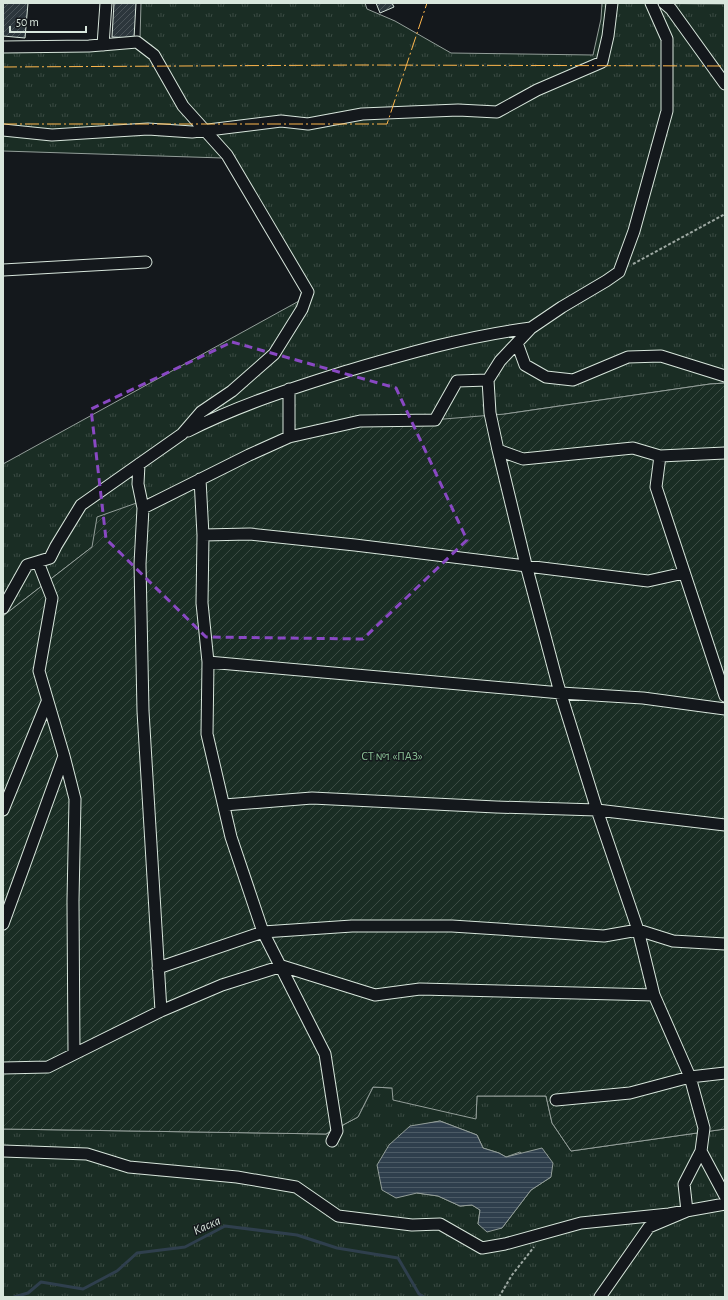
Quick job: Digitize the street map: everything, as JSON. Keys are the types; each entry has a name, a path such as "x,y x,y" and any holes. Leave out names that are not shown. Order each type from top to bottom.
{"street":[{"path":"103,45 106,3"},
{"path":"3,130 52,135 148,130 192,132 281,121 308,124 362,114 458,110 497,112 537,90 602,62 608,36 612,3"},
{"path":"651,3 667,39 666,111 634,231 619,272 606,282 562,307 531,328 500,361 488,380 490,413 498,450 526,565 561,693 597,810 638,930 654,995 690,1077 704,1128 701,1151 684,1184 687,1210"},
{"path":"664,3 671,9 725,84"},
{"path":"3,47 103,45 137,42 154,55 182,106 227,155 308,292 302,309 274,354 232,391 201,412 182,434"},
{"path":"3,270 146,262"},
{"path":"3,608 28,565 50,558 81,505 182,434 215,417 289,389 426,347 490,333 531,328"},
{"path":"517,343 525,366 546,377 573,380 628,357 661,356 725,376"},
{"path":"143,508 249,455 289,437 360,421 435,420 457,381 488,380"},
{"path":"289,389 289,437"},
{"path":"498,450 523,459 633,448 660,456 725,453"},
{"path":"660,456 656,487 725,696"},
{"path":"139,464 138,484 143,508 140,564 143,711 161,1011"},
{"path":"200,479 203,534 202,603 208,662 207,734 231,837 263,932 282,966 325,1054 337,1131 332,1141"},
{"path":"203,534 250,534 526,565 648,581 684,573"},
{"path":"38,562 52,598 39,671 75,799 73,901 74,1054"},
{"path":"208,662 561,693 642,698 725,709"},
{"path":"3,810 47,702"},
{"path":"3,924 64,756"},
{"path":"224,805 312,798 496,807 597,810 725,825"},
{"path":"158,968 263,932 352,926 444,926 604,936 638,930 673,941 725,944"},
{"path":"3,1068 48,1066 161,1011 222,984 282,966 375,995 420,989 654,995"},
{"path":"556,1100 630,1093 690,1077 725,1073"},
{"path":"3,1151 87,1154 128,1167 237,1176 296,1187 338,1216 412,1226 440,1224 482,1248 505,1244 581,1223 725,1204"},
{"path":"701,1151 725,1196"},
{"path":"600,1297 650,1227 687,1210"}],"path":[{"path":"619,272 725,214"},
{"path":"499,1297 512,1275 536,1244"}],"highlighted area":[{"path":"232,342 396,388 467,540 363,639 206,637 106,539 91,409"}],"green space":[{"path":"141,3 365,3 367,9 395,21 451,53 593,55 601,19 602,3 725,4 725,383 505,414 92,547 3,616 3,464 299,301 302,291 223,158 3,151 3,44 140,39"},
{"name":"СТ №1 «ПАЗ»","path":"725,383 725,1129 571,1151 552,1123 546,1096 477,1096 476,1119 393,1100 392,1088 373,1087 358,1117 326,1134 3,1129 3,616 92,547 97,517 145,500 297,431 505,414"},
{"path":"373,1087 392,1088 476,1118 477,1096 546,1096 552,1123 571,1151 725,1129 725,1297 3,1297 3,1129 326,1134 358,1117","holes":["440,1121 477,1135 483,1148 506,1157 520,1152 551,1177 531,1190 502,1228 478,1224 480,1210 472,1205 460,1206 438,1196 417,1193 426,1124"]}],"water":[{"path":"440,1121 477,1135 483,1148 506,1157 542,1148 553,1163 551,1177 531,1190 502,1228 487,1232 478,1224 480,1210 472,1205 460,1206 438,1196 417,1193 396,1198 382,1190 377,1165 389,1145 410,1126"}],"building":[{"path":"3,3 28,3 25,38 3,36"},
{"path":"114,3 136,3 134,38 112,37"},
{"path":"376,3 392,3 394,7 380,13"}],"waterway":[{"name":"Каска","path":"14,1297 28,1293 41,1282 83,1289 117,1271 137,1253 185,1247 225,1226 297,1235 337,1248 398,1258 419,1294 424,1297"}],"power":[{"path":"3,124 387,124 427,3"},
{"path":"3,67 360,65 725,66"}]}
